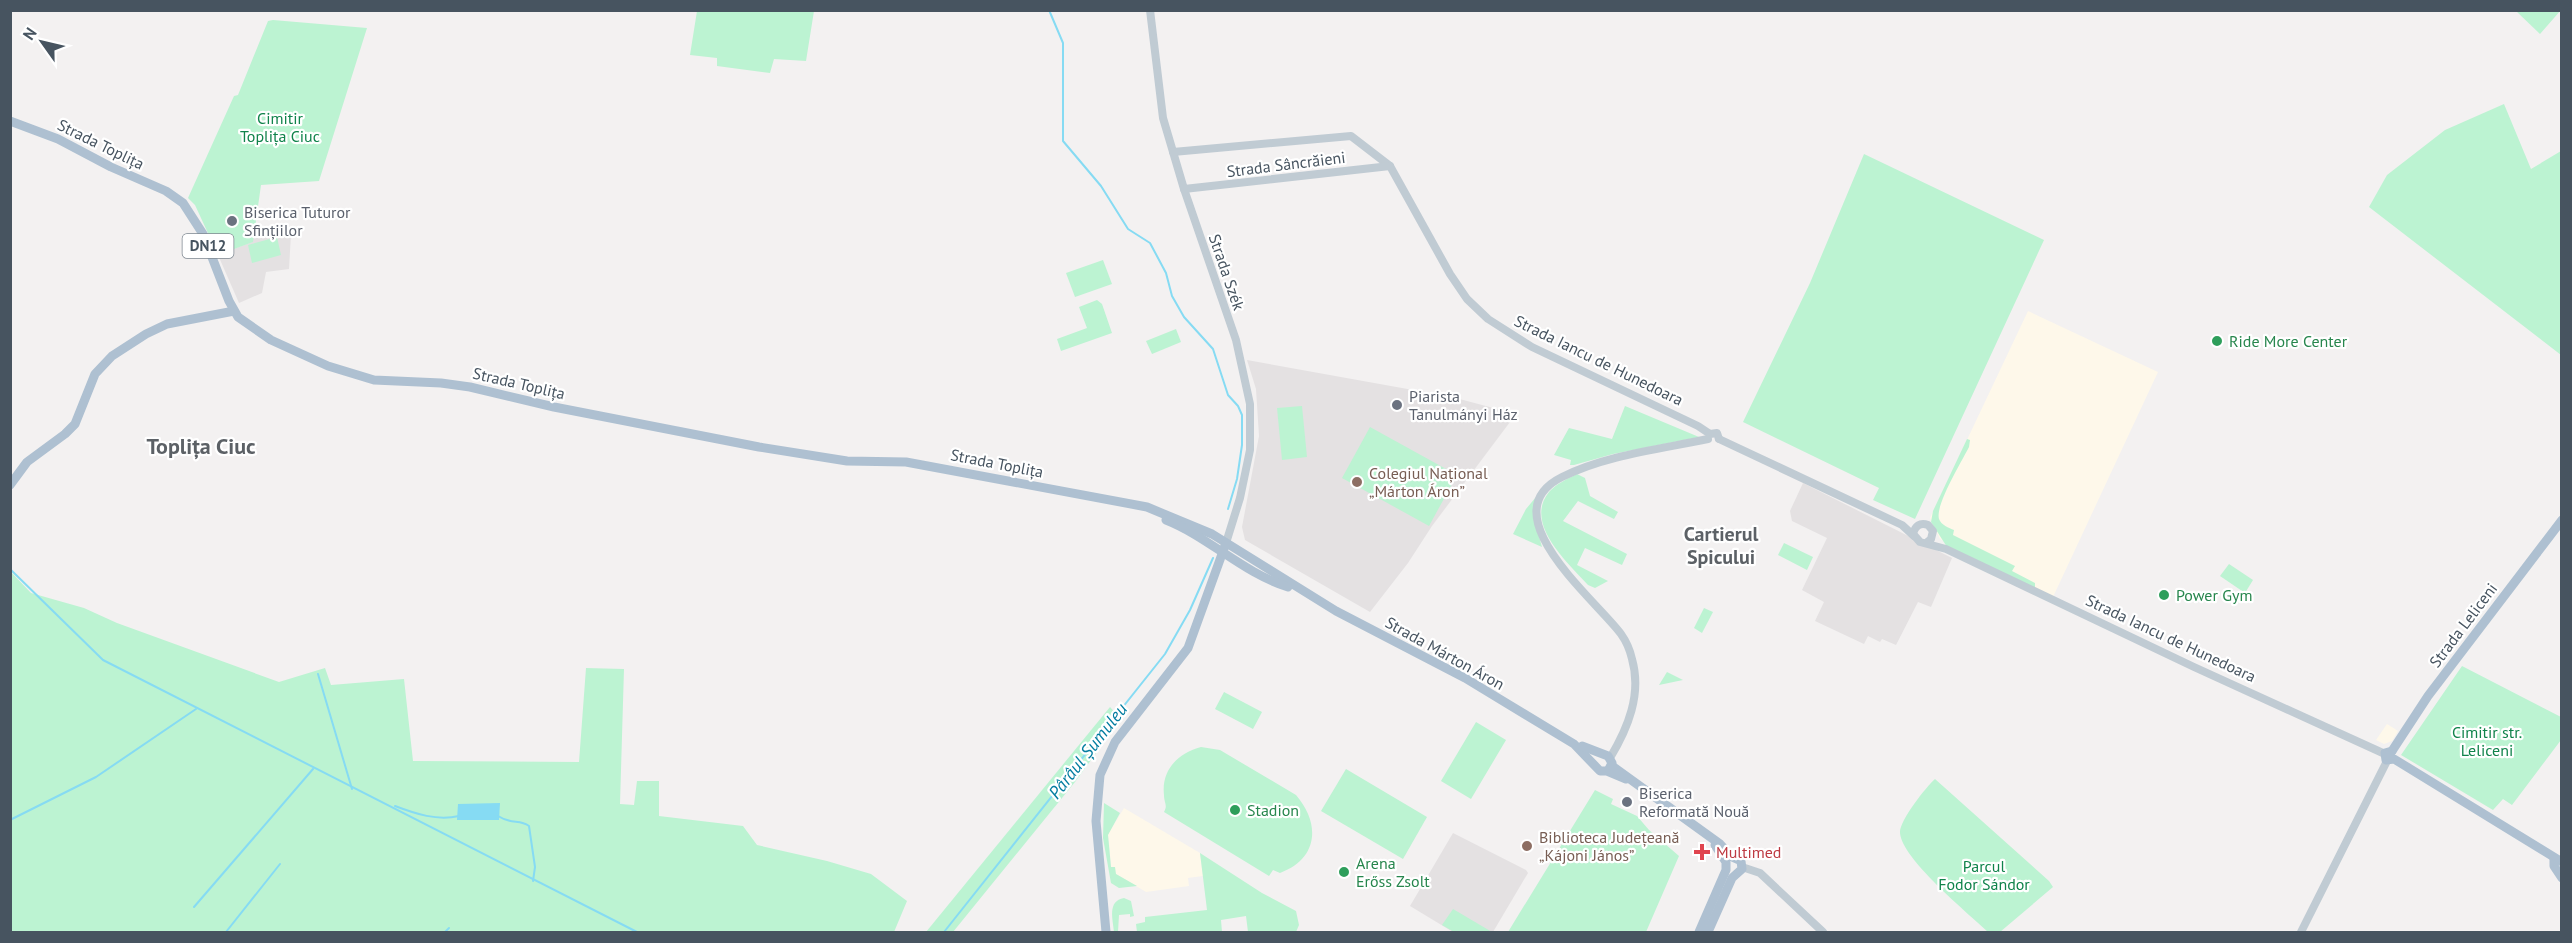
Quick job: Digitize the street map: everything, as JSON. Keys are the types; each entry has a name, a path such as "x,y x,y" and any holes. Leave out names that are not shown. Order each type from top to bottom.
{"main road":[{"name":"Strada Toplița","path":"10,121 58,139 111,167 166,191 183,203 203,234 234,311 243,322 271,340 328,366 374,380 458,385 750,445 848,460 906,462 1147,507 1184,521 1225,548"},
{"path":"10,485 27,462 75,424 95,374 112,356 166,324 234,311"},
{"name":"Strada Leliceni","path":"2389,756 2428,696 2562,520"},
{"path":"1107,933 1096,821 1096,796 1100,775 1110,751 1121,734 1188,648 1225,548"},
{"name":"Strada Márton Áron","path":"1225,548 1346,617 1444,666 1574,744 1607,761"},
{"name":"Strada Márton Áron","path":"1574,744 1595,767"},
{"name":"Strada Iancu de Hunedoara","path":"2389,756 2558,860"},
{"path":"1595,767 1595,760 1607,761"},
{"name":"DN12","path":"1595,767 1600,771 1607,761 1626,778 1710,838 1732,866"},
{"path":"2558,860 2554,866 2562,878"},
{"path":"1699,933 1732,866"},
{"path":"1708,933 1732,866"}],"street":[{"name":"Strada Szék","path":"1150,10 1160,100 1173,152 1236,340 1247,384 1251,414 1250,450 1245,480 1225,548"},
{"name":"Strada Iancu de Hunedoara","path":"1173,152 1351,136 1390,166 1450,274 1467,298 1488,319 1532,347 1698,426 1709,436 1717,433 1719,439 1902,525"},
{"name":"Strada Sâncrăieni","path":"1184,189 1390,166"},
{"path":"1607,761 1628,724 1634,703 1635,683 1632,659 1622,634 1549,551 1538,522 1539,503 1550,486 1572,472 1709,436"},
{"path":"1902,525 1928,525 1933,533 1931,539 1926,543 1920,543 1902,525"},
{"path":"1914,536 1917,526"},
{"name":"Strada Iancu de Hunedoara","path":"1933,533 1946,549"},
{"name":"Strada Iancu de Hunedoara","path":"1926,543 1946,549 2194,667 2389,756"},
{"name":"Strada Leliceni","path":"2301,933 2389,756"},
{"path":"1732,866 1760,873 1823,933"}],"shaded area":[{"path":"291,234 289,269 266,272 262,293 239,303 218,255 252,242 254,235"},
{"path":"2028,311 2158,372 2053,597 1940,539 1930,518"},
{"name":"Colegiul Național „Márton Áron”","path":"1247,360 1452,397 1516,414 1370,612 1245,540 1242,527 1259,436 1256,389"},
{"path":"1803,483 1952,558 1931,607 1918,602 1896,645 1882,639 1880,642 1868,636 1864,644 1815,621 1824,602 1802,590 1827,538 1792,521 1790,511"},
{"path":"2387,724 2398,731 2392,741 2384,744 2376,740"},
{"path":"1124,808 1200,853 1203,876 1188,878 1189,886 1146,892 1116,874 1111,867 1108,834"},
{"path":"1453,833 1528,873 1493,932 1453,932 1410,906"}],"green space":[{"path":"2516,10 2561,10 2540,34 2516,11"},
{"path":"697,11 814,11 806,61 774,59 770,73 717,66 717,58 690,55"},
{"name":"Cimitir Toplița Ciuc","path":"268,21 367,28 319,181 261,185 253,242 218,255 195,205 188,198 234,96 238,95"},
{"path":"2504,104 2531,169 2561,151 2561,355 2369,207 2387,175 2445,130"},
{"path":"1864,154 2044,240 1915,519 1873,500 1879,488 1743,422 1810,283"},
{"path":"277,237 281,255 252,263 248,245"},
{"path":"1103,260 1112,284 1075,297 1066,273"},
{"path":"1097,300 1102,304 1112,333 1061,351 1057,339 1087,328 1079,307"},
{"path":"1176,329 1181,342 1152,354 1146,341"},
{"path":"1302,406 1307,457 1282,460 1277,408"},
{"path":"1625,406 1699,437 1613,454 1574,465 1570,465 1571,460 1554,455 1569,428 1612,439"},
{"path":"1370,427 1457,475 1429,526 1342,478"},
{"path":"1967,439 1970,440 1969,447 1945,494 1939,519 1943,525 1954,530 1953,535 2015,566 2012,571 2035,583 2035,588 1947,547 1931,522 1933,511"},
{"path":"1577,474 1585,478 1590,496 1618,512 1614,519 1578,501 1563,521 1627,554 1622,565 1585,548 1577,565 1608,581 1595,588 1588,585 1560,555 1545,530 1541,517 1542,504 1549,492 1558,484"},
{"path":"1536,497 1535,522 1542,547 1513,534 1526,509"},
{"path":"1784,543 1813,557 1807,570 1778,555"},
{"path":"2229,564 2253,580 2245,593 2220,576"},
{"path":"10,571 31,593 84,608 117,623 279,682 325,668 331,685 404,679 413,761 579,762 586,668 624,669 620,804 634,805 637,781 659,781 659,816 743,826 757,845 871,874 907,901 894,932 11,932"},
{"path":"1704,608 1713,612 1702,633 1694,628"},
{"name":"Cimitir str. Leliceni","path":"2462,666 2561,717 2561,740 2512,805 2503,799 2493,810 2401,755"},
{"path":"1667,672 1683,680 1659,685"},
{"path":"1224,692 1262,712 1253,729 1215,709"},
{"path":"1110,707 1121,719 1075,782 953,932 926,932"},
{"path":"1476,722 1506,740 1471,799 1441,781"},
{"name":"Stadion","path":"1201,747 1220,750 1296,795 1309,817 1312,840 1302,859 1293,867 1280,873 1273,870 1269,876 1164,812 1166,806 1165,777 1179,758"},
{"path":"1346,769 1427,817 1403,859 1321,811"},
{"name":"Parcul Fodor Sándor","path":"1935,779 2053,887 2000,932 1988,932 1966,912 1923,871 1904,844 1900,833 1904,821 1920,796"},
{"path":"1595,790 1613,799 1611,804 1637,816 1649,830 1679,856 1646,932 1508,932"},
{"path":"1104,803 1120,813 1108,835 1111,867 1115,867 1116,874 1137,886 1119,888 1111,883 1103,838"},
{"path":"1200,853 1262,893 1296,911 1299,925 1296,932 1248,932 1246,916 1221,920 1222,932 1137,932 1136,924 1145,922 1145,917 1207,910"},
{"path":"1124,898 1131,901 1134,916 1119,915 1118,932 1114,932 1113,907 1115,903"},
{"path":"1453,909 1492,932 1454,932 1442,925"}],"water":[{"path":"500,803 499,820 457,820 458,804"}],"waterway":[{"name":"Pârâul Șumuleu","path":"1049,10 1063,43 1063,141 1101,186 1128,229 1150,243 1166,273 1172,296 1184,317 1213,349 1228,395 1238,406 1242,415 1242,445 1237,479 1228,509"},
{"name":"Pârâul Șumuleu","path":"944,932 1165,654 1190,610 1213,558"},
{"path":"10,569 103,660 637,932"},
{"path":"318,674 352,789"},
{"path":"10,820 96,777 196,709"},
{"path":"194,907 313,769"},
{"path":"395,806 435,817 459,816"},
{"path":"498,816 529,826 535,867 533,881"},
{"path":"226,932 280,864"},
{"path":"445,932 449,928"}],"place":[{"name":"Biserica Tuturor Sfințiilor","path":"232,221"},
{"name":"Ride More Center","path":"2217,341"},
{"name":"Piarista Tanulmányi Ház","path":"1397,405"},
{"name":"Colegiul Național „Márton Áron”","path":"1357,482"},
{"name":"Power Gym","path":"2164,595"},
{"name":"Biserica Reformată Nouă","path":"1627,802"},
{"name":"Stadion","path":"1235,810"},
{"name":"Biblioteca Județeană „Kájoni János”","path":"1527,846"},
{"name":"Multimed","path":"1702,852"},
{"name":"Arena Erőss Zsolt","path":"1344,872"}],"district":[{"name":"Toplița Ciuc","path":"201,446"},
{"name":"Cartierul Spicului","path":"1721,546"}]}
